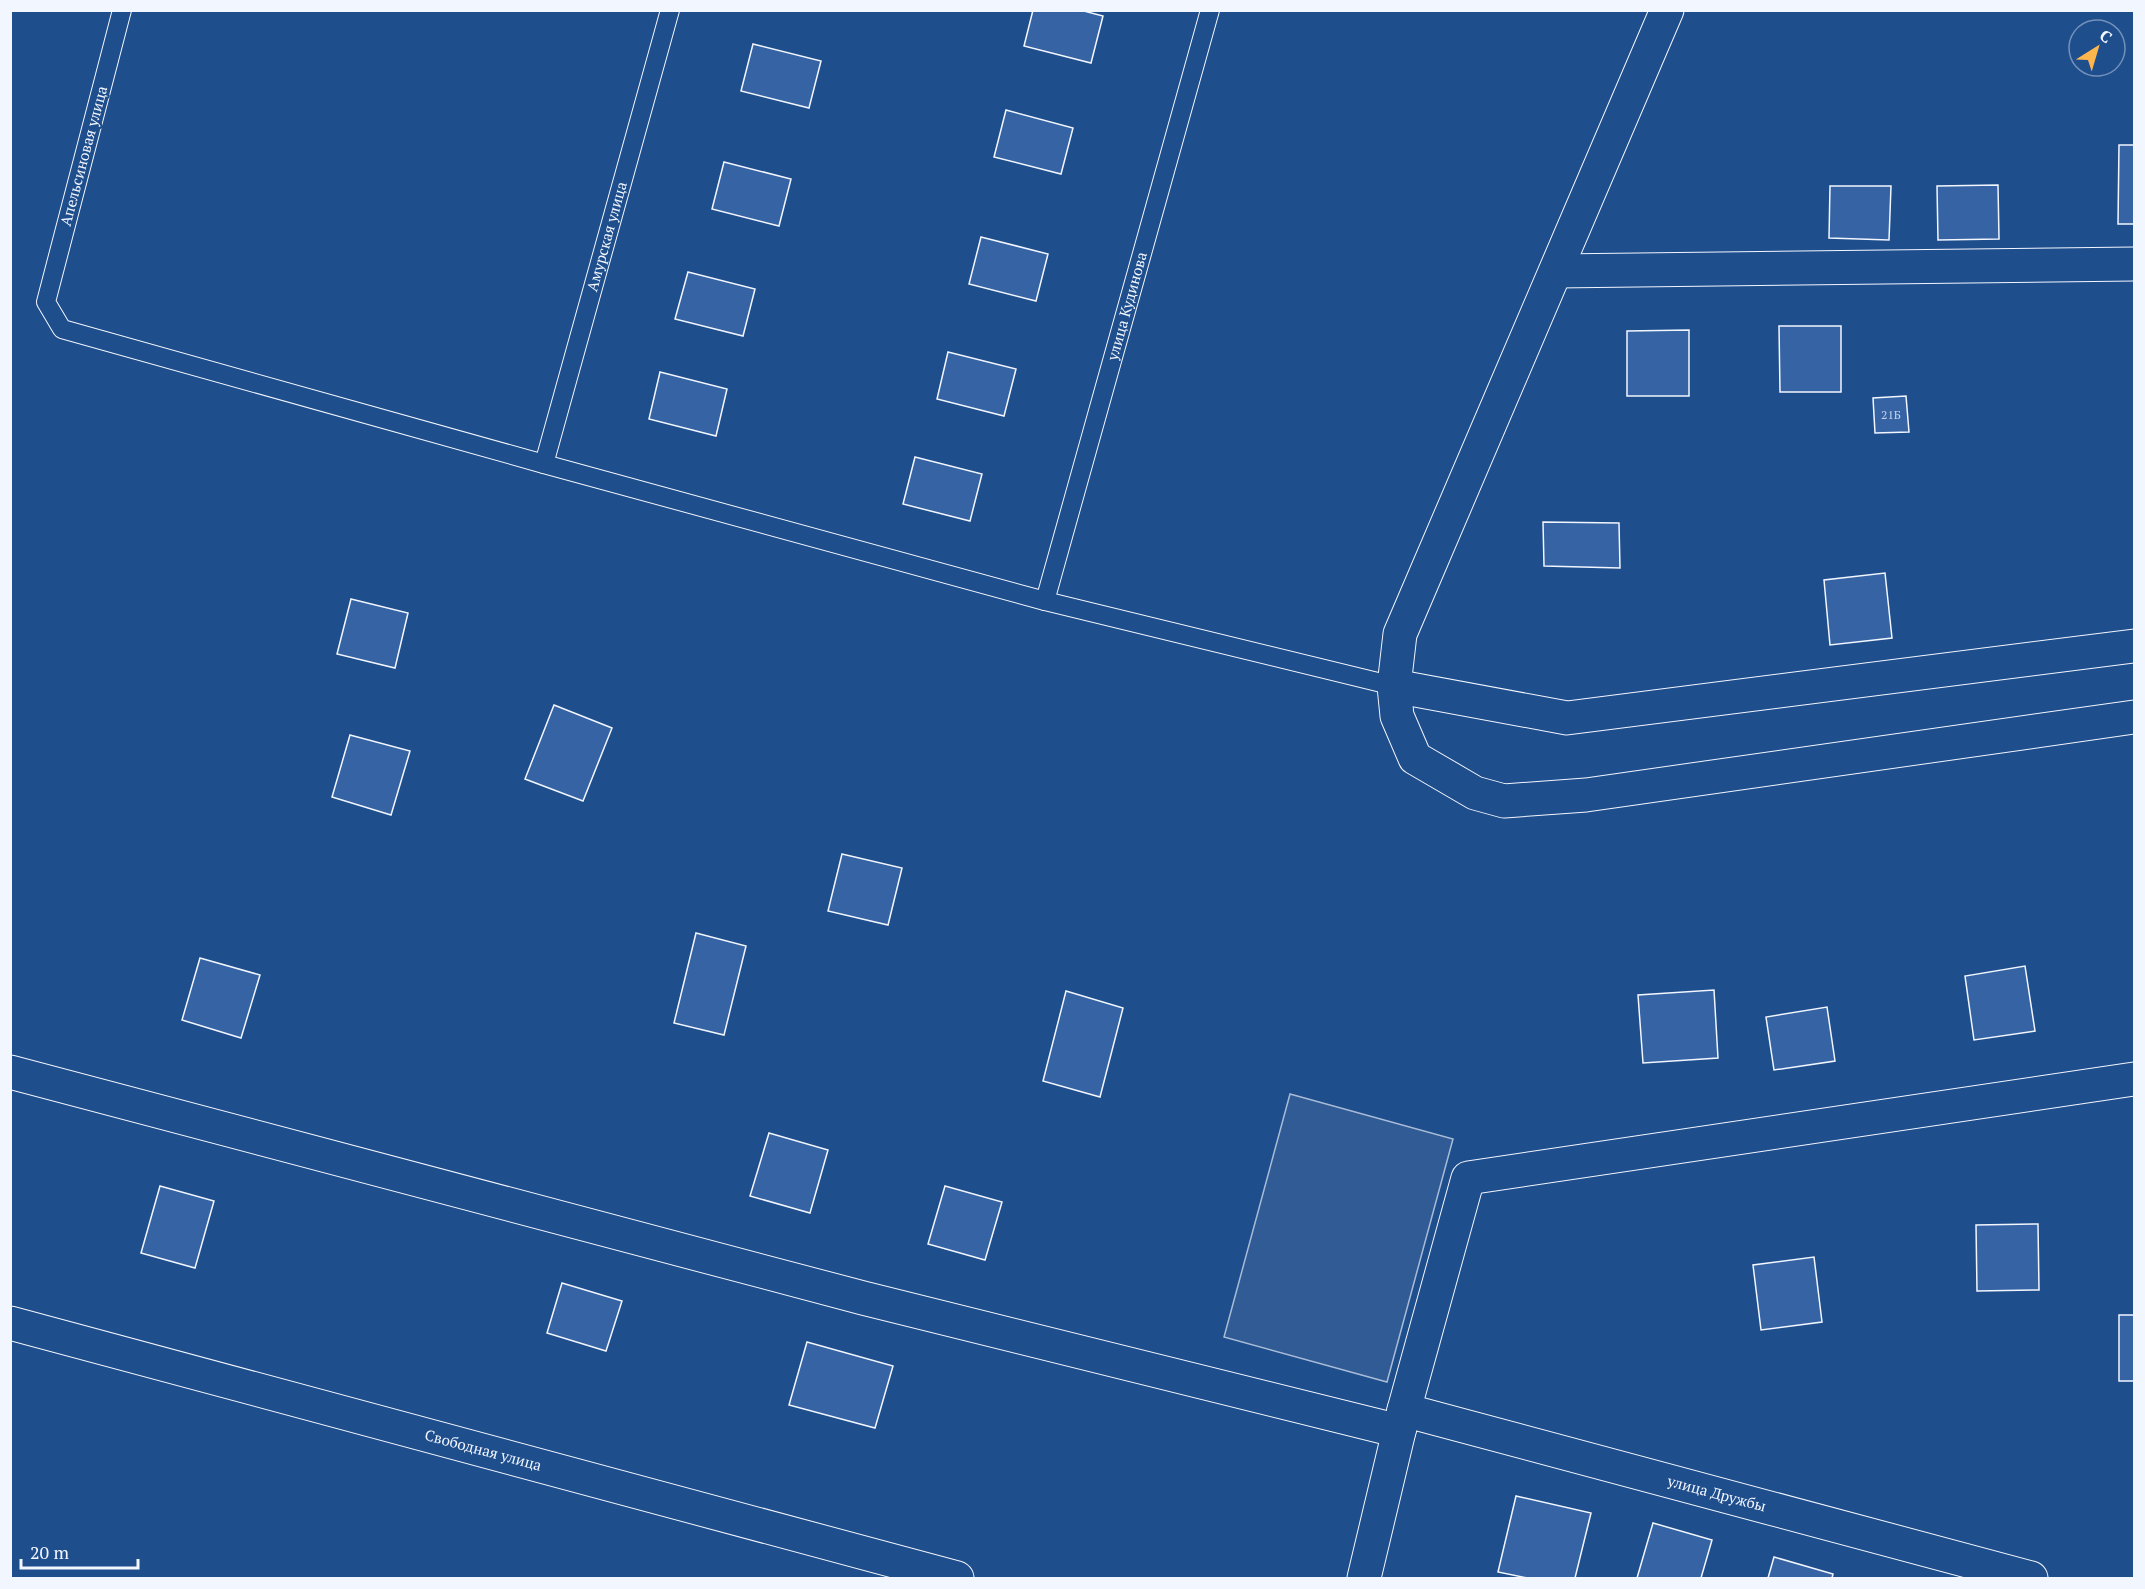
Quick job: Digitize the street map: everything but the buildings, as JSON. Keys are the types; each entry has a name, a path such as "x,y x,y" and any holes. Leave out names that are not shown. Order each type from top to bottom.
{"street":[{"path":"1667,10 1400,634 1394,686 1397,716 1415,758 1475,793 1504,801 1586,795 2134,717"},
{"path":"1556,271 2134,264"},
{"path":"1394,686 1567,718 2134,646"},
{"name":"улица Дружбы","path":"10,1072 863,1298 1402,1420 2031,1578"},
{"path":"1364,1578 1402,1420 1468,1178 2134,1079"},
{"name":"Свободная улица","path":"10,1323 957,1578"}],"lane":[{"name":"Апельсиновая улица","path":"122,10 46,302 62,328 544,464"},
{"name":"Амурская улица","path":"544,464 670,10"},
{"name":"улица Кудинова","path":"1045,601 1210,10"},
{"path":"544,464 1045,601 1394,686"}],"shaded area":[{"path":"1290,1094 1453,1139 1387,1382 1224,1337"}]}
